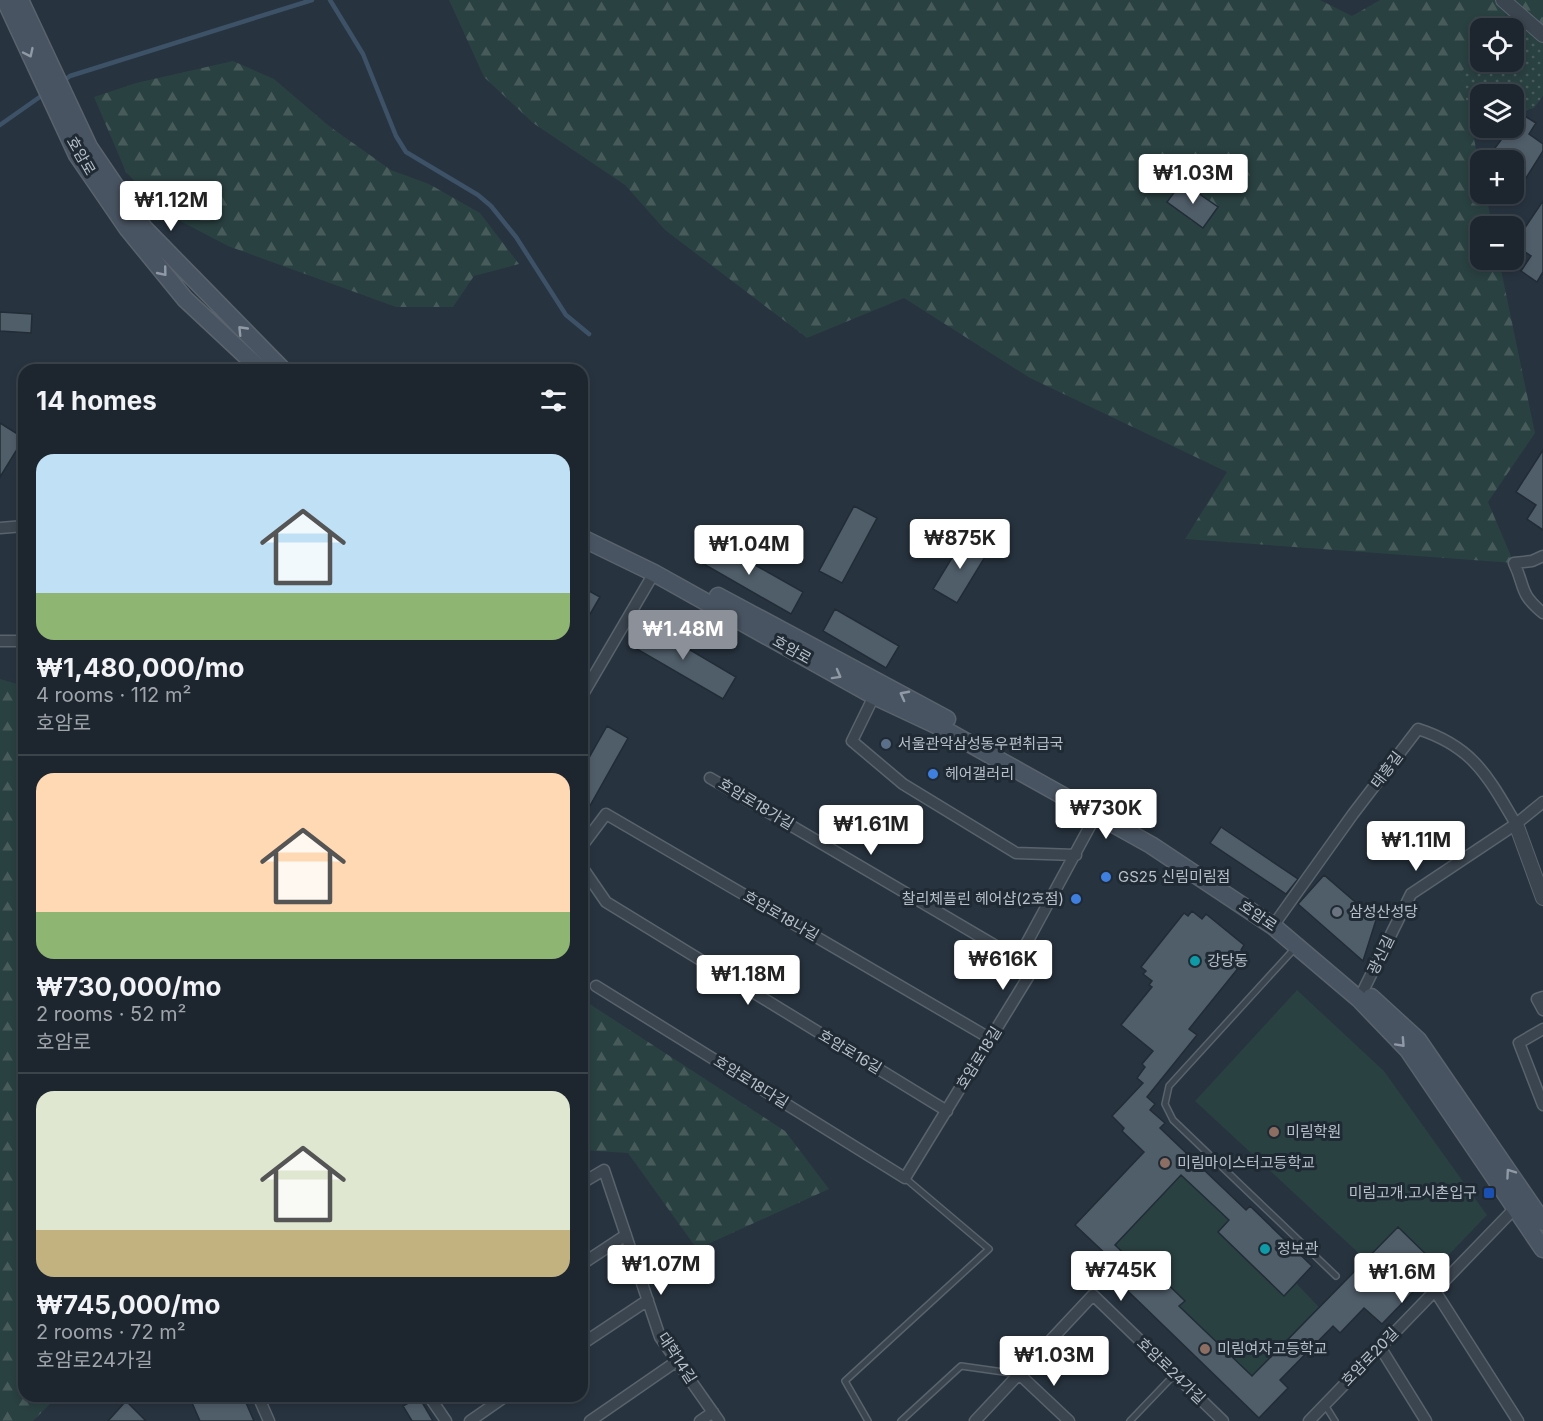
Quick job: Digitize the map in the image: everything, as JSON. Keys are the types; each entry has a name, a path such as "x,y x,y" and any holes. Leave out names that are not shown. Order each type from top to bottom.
{"main road":[{"name":"호암로","path":"5,0 77,154 127,228 185,299 255,364"},
{"path":"20,0 89,147 144,228 274,364"},
{"path":"588,528 911,699 1155,837 1275,923 1418,1040 1537,1216"},
{"name":"호암로","path":"588,541 654,573 874,696 940,726 1151,845 1275,923 1298,945 1361,994 1408,1050 1516,1207 1537,1216 1543,1249"}],"street":[{"path":"1503,0 1543,35"},
{"path":"0,528 18,526"},
{"path":"1543,556 1532,561 1514,563 1522,590 1529,601 1543,613"},
{"path":"588,686 654,573"},
{"path":"0,641 18,641"},
{"path":"874,696 852,741 903,784 1016,852 1076,855"},
{"name":"태흥길","path":"1275,923 1353,814 1418,729 1444,737 1467,754 1488,776 1516,824"},
{"name":"호암로18가길","path":"710,778 1018,959"},
{"name":"광신길","path":"1361,994 1411,894 1516,824 1543,802"},
{"name":"호암로18나길","path":"588,838 606,814 990,1039"},
{"path":"1018,959 1096,815"},
{"path":"1516,824 1543,898"},
{"name":"호암로16길","path":"588,876 606,902 947,1111"},
{"name":"호암로18길","path":"905,1178 1033,969 1018,959"},
{"name":"호암로18다길","path":"596,986 905,1178"},
{"path":"1543,998 1537,999 1543,1010"},
{"path":"1543,1029 1519,1043 1543,1105"},
{"name":"대학14길","path":"588,1179 604,1170 660,1337 716,1417 700,1421"},
{"name":"호암로20길","path":"1309,1421 1516,1207"},
{"path":"588,1260 626,1235"},
{"path":"1435,1291 1518,1421"},
{"name":"호암로24가길","path":"1019,1374 1093,1295 1221,1420"},
{"path":"588,1340 648,1300"},
{"path":"1380,1347 1426,1421"},
{"path":"590,1421 677,1361"},
{"path":"975,1421 1019,1374 1069,1421"},
{"path":"261,1402 269,1421"},
{"path":"433,1402 446,1421"},
{"path":"470,1421 497,1402"}],"lane":[{"path":"1298,945 1169,1086 1165,1104 1173,1120 1336,1276"},
{"path":"868,1421 845,1381 989,1249 905,1178"},
{"path":"901,1421 961,1366 1019,1374"},
{"path":"1130,1421 1174,1374"},
{"path":"1325,1404 1335,1421"}],"green space":[{"path":"449,0 1320,0 1352,16 1380,0 1543,0 1543,35 1511,8 1503,18 1470,18 1470,61 1461,73 1470,118 1470,138 1474,138 1476,150 1470,150 1470,204 1488,204 1490,216 1470,216 1470,270 1501,270 1535,433 1488,502 1514,563 1185,539 1227,472 1030,378 904,298 807,338 665,230 625,185 533,123 484,77"},
{"path":"1509,11 1518,18 1504,18"},
{"path":"1524,23 1543,39 1543,96 1534,108 1524,111 1524,84 1470,84 1470,126 1459,76 1470,61 1470,72 1524,72"},
{"path":"233,61 274,79 329,126 391,170 429,184 480,213 519,264 474,276 453,307 396,307 228,246 163,212 126,172 94,97 136,83"},
{"path":"0,679 18,684 18,1402 52,1402 33,1421 0,1421"},
{"path":"1297,990 1384,1071 1487,1215 1438,1266 1398,1227 1366,1260 1195,1101"},
{"path":"588,1003 785,1131 829,1189 697,1249 628,1153 588,1150"},
{"path":"1181,1175 1229,1220 1218,1233 1284,1296 1296,1283 1319,1307 1263,1365 1257,1382 1179,1306 1184,1301 1152,1270 1146,1275 1113,1244"}],"building":[{"path":"1524,116 1536,123 1529,134 1543,144 1543,151 1524,181 1524,150 1495,148 1502,138 1524,138"},
{"path":"1182,182 1218,207 1203,228 1167,202"},
{"path":"1543,201 1543,272 1537,282 1521,271 1524,270 1531,256 1524,251 1524,229"},
{"path":"0,312 32,314 31,333 0,331"},
{"path":"0,423 18,434 18,448 0,477"},
{"path":"1543,450 1543,530 1527,519 1536,505 1516,492"},
{"path":"854,506 877,518 842,583 819,571"},
{"path":"707,538 803,592 791,614 695,559"},
{"path":"964,538 988,552 957,603 933,589"},
{"path":"588,590 600,597 588,618"},
{"path":"835,609 899,646 886,668 823,631"},
{"path":"643,622 736,677 723,699 630,645"},
{"path":"607,726 628,738 588,809 588,759"},
{"path":"1221,827 1298,879 1286,894 1210,843"},
{"name":"삼성산성당","path":"1324,875 1376,920 1363,961 1298,904"},
{"path":"1192,911 1202,919 1206,914 1244,945 1241,950 1248,956 1189,1029 1197,1035 1147,1097 1155,1104 1150,1110 1165,1123 1160,1128 1246,1210 1250,1206 1312,1266 1284,1296 1218,1232 1229,1220 1181,1175 1115,1245 1146,1275 1152,1269 1185,1301 1179,1306 1252,1376 1398,1227 1438,1266 1382,1324 1364,1308 1340,1333 1333,1326 1280,1380 1288,1388 1259,1418 1103,1267 1111,1259 1075,1225 1144,1152 1122,1131 1124,1128 1112,1116 1143,1083 1137,1078 1145,1067 1142,1064 1153,1051 1121,1025 1152,987 1149,985 1152,981 1143,974 1146,971 1141,967 1184,913 1188,916"},
{"path":"127,1402 146,1421 108,1421"},
{"path":"192,1402 246,1402 254,1421 200,1421"},
{"path":"410,1402 422,1402 433,1421 412,1421 403,1406"}],"waterway":[{"path":"61,83 70,76 312,0"},
{"path":"330,0 363,54 396,136 406,152 478,195 491,206 516,237 566,315 589,334"},
{"path":"0,125 44,94"}],"place":[{"name":"서울관악삼성동우편취급국","path":"886,744"},
{"name":"헤어갤러리","path":"933,774"},
{"name":"GS25 신림미림점","path":"1106,877"},
{"name":"찰리체플린 헤어샵(2호점)","path":"1076,899"},
{"name":"삼성산성당","path":"1337,912"},
{"name":"강당동","path":"1195,961"},
{"name":"미림학원","path":"1274,1132"},
{"name":"미림마이스터고등학교","path":"1165,1163"},
{"name":"미림고개.고시촌입구","path":"1489,1193"},
{"name":"정보관","path":"1265,1249"},
{"name":"미림여자고등학교","path":"1205,1349"}]}
